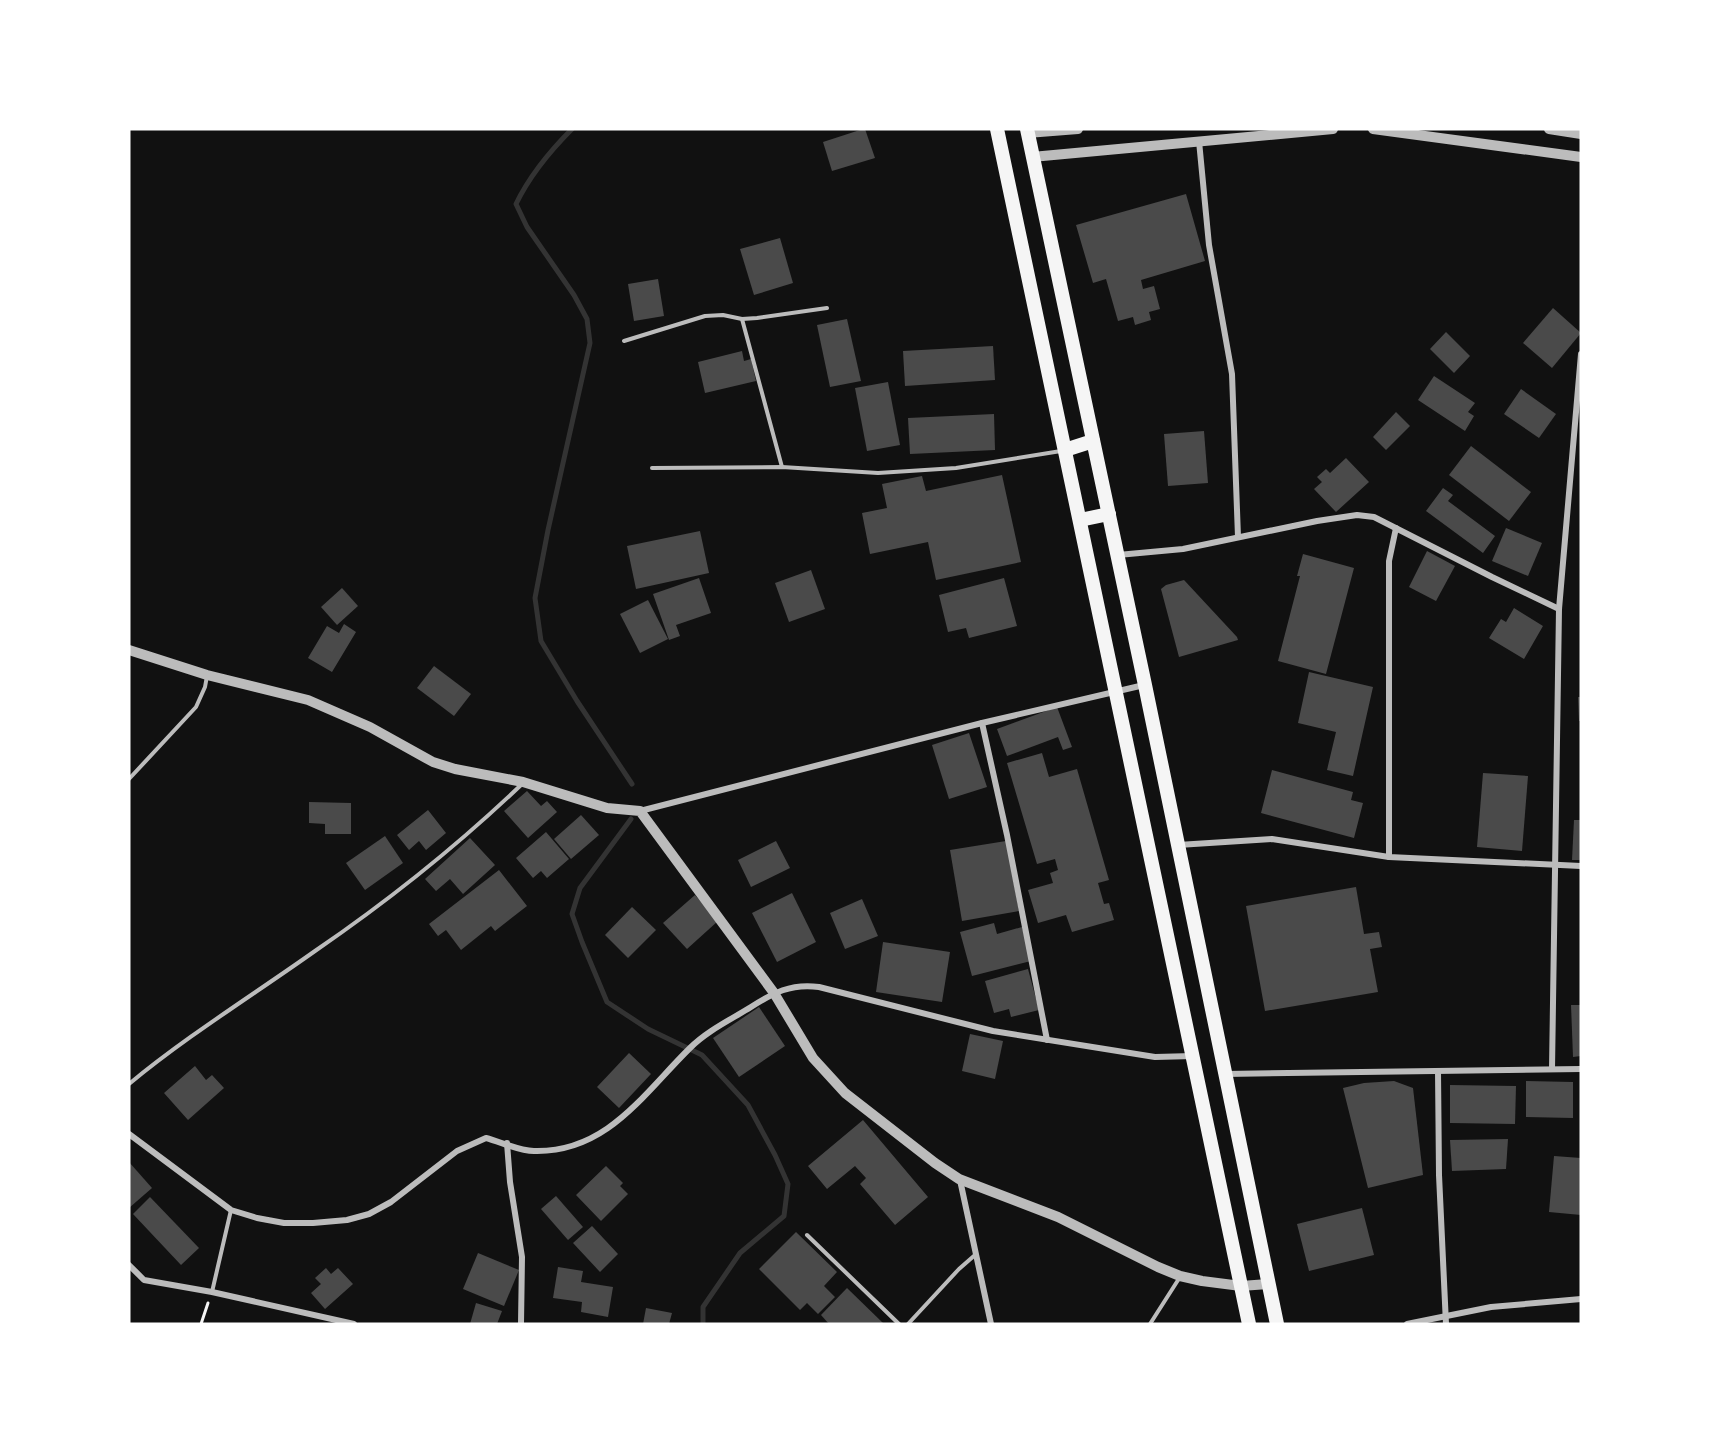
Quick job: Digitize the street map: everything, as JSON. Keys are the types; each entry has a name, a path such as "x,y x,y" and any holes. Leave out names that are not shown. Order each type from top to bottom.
{"highway":[{"path":"997,129 1249,1324"},
{"path":"1027,131 1145,685 1277,1324"},
{"path":"1065,450 1093,441"},
{"path":"1080,520 1108,514"}],"street":[{"path":"1027,131 1078,129"},
{"path":"1032,157 1333,129"},
{"path":"1373,129 1581,157"},
{"path":"1548,129 1581,134"},
{"path":"1199,141 1209,245 1232,374 1238,537"},
{"path":"1552,1069 1559,609 1581,354"},
{"path":"1117,555 1183,549 1357,515 1374,517 1492,578 1559,609"},
{"path":"1389,857 1389,561 1396,528"},
{"path":"129,650 207,675 318,704 370,727 433,762 455,769 524,782 607,808 639,811 982,723 1145,685"},
{"path":"982,723 1007,835 1047,1040"},
{"path":"639,811 774,993 813,1058 828,1076 864,1108 960,1179 1058,1217 1158,1267 1180,1276 1202,1281 1241,1286 1268,1284"},
{"path":"1177,845 1272,839 1389,857 1581,866"},
{"path":"129,1134 231,1210 285,1223 313,1223 347,1220 369,1214 391,1202 458,1151 486,1138 532,1151 556,1150 595,1137 623,1118 691,1047 774,993 797,985 819,987 993,1031 1155,1058 1192,1056"},
{"path":"1225,1074 1581,1069"},
{"path":"1438,1071 1439,1175 1446,1324"},
{"path":"507,1143 510,1182 522,1257 521,1324"},
{"path":"960,1179 991,1324"},
{"path":"129,1265 144,1280 212,1292 354,1324"},
{"path":"1407,1324 1491,1307 1581,1299"}],"lane":[{"path":"624,340 705,316 770,317 827,309"},
{"path":"742,318 782,467"},
{"path":"652,468 782,467 878,473 917,472 994,463 1065,450"},
{"path":"129,779 196,707 205,687 207,675"},
{"path":"129,1084 167,1054 399,890 461,840 524,782"},
{"path":"212,1292 231,1210"},
{"path":"807,1235 899,1324"},
{"path":"908,1324 952,1276 976,1255"},
{"path":"1150,1324 1180,1276"}],"path":[{"path":"201,1324 212,1292"}],"building":[{"path":"865,129 875,158 832,171 823,142"},
{"path":"1186,194 1205,261 1141,280 1143,289 1154,286 1160,309 1149,312 1151,320 1135,325 1133,317 1118,321 1106,279 1093,283 1076,225"},
{"path":"780,238 793,283 754,295 740,249"},
{"path":"658,279 664,316 634,321 628,284"},
{"path":"1553,308 1581,333 1552,368 1523,343"},
{"path":"847,319 861,381 830,387 817,325"},
{"path":"1446,332 1470,356 1454,373 1430,349"},
{"path":"993,346 995,380 905,386 903,351"},
{"path":"742,351 744,361 751,359 756,381 705,393 698,362"},
{"path":"1434,376 1475,403 1468,412 1474,416 1465,431 1418,400"},
{"path":"888,382 900,445 867,451 855,388"},
{"path":"1521,389 1556,414 1539,438 1504,414"},
{"path":"1396,412 1410,426 1386,450 1373,437"},
{"path":"994,414 995,450 910,454 908,418"},
{"path":"1204,431 1208,483 1168,486 1164,434"},
{"path":"1471,446 1531,492 1509,521 1449,475"},
{"path":"1346,458 1369,482 1336,512 1314,489 1322,482 1317,477 1326,469 1330,473"},
{"path":"1002,475 1021,562 936,580 928,542 870,554 862,513 887,508 882,484 922,476 926,491"},
{"path":"1443,488 1453,495 1448,501 1495,536 1483,553 1426,511"},
{"path":"1506,528 1542,543 1528,576 1492,561"},
{"path":"700,531 709,573 636,589 627,546"},
{"path":"1427,551 1455,566 1436,601 1409,587"},
{"path":"1303,554 1354,568 1326,674 1278,661 1300,576 1297,576"},
{"path":"811,570 825,609 789,622 775,583"},
{"path":"699,578 711,613 676,625 680,636 669,640 653,594"},
{"path":"1004,578 1017,626 969,638 966,628 948,632 939,595"},
{"path":"1184,580 1238,640 1179,657 1161,589 1166,585"},
{"path":"342,588 358,606 337,625 321,607"},
{"path":"648,600 668,639 640,653 620,614"},
{"path":"1514,608 1543,626 1524,659 1489,638 1501,619 1506,622"},
{"path":"344,624 356,632 332,672 308,658 327,626 339,633"},
{"path":"434,666 471,694 454,716 417,688"},
{"path":"1309,672 1373,687 1353,776 1327,770 1336,732 1298,723"},
{"path":"1578,697 1581,697 1581,721 1579,721"},
{"path":"1057,707 1072,747 1063,750 1058,737 1007,756 997,729"},
{"path":"969,733 987,787 949,799 932,745"},
{"path":"1042,753 1049,777 1077,769 1109,880 1098,883 1104,904 1109,903 1114,920 1072,932 1066,915 1038,923 1028,890 1053,883 1050,873 1058,870 1055,859 1037,864 1007,763"},
{"path":"1272,770 1353,792 1351,800 1363,803 1354,838 1261,813"},
{"path":"1483,773 1528,776 1522,851 1477,847"},
{"path":"527,791 541,806 547,801 557,812 528,838 504,811"},
{"path":"309,802 351,803 351,834 325,834 325,824 309,823"},
{"path":"428,810 446,833 426,850 419,841 409,850 397,835"},
{"path":"581,815 599,835 571,859 554,839"},
{"path":"1574,820 1581,820 1581,860 1572,860"},
{"path":"546,832 569,859 547,878 541,871 533,878 516,858"},
{"path":"385,836 403,863 365,890 346,863"},
{"path":"470,838 495,865 463,894 450,879 436,891 425,879"},
{"path":"776,841 790,868 751,887 738,860"},
{"path":"1006,841 1019,911 962,921 950,850"},
{"path":"499,870 527,906 495,931 491,926 461,950 446,930 438,936 429,924"},
{"path":"1356,887 1364,934 1379,932 1382,947 1370,949 1378,992 1265,1011 1246,906"},
{"path":"792,893 816,942 777,962 752,913"},
{"path":"695,895 718,921 687,949 663,923"},
{"path":"862,899 878,936 845,949 830,913"},
{"path":"632,907 656,930 628,958 605,935"},
{"path":"994,923 997,934 1022,927 1031,961 972,976 960,932"},
{"path":"883,942 950,952 942,1002 876,992"},
{"path":"1028,969 1039,1010 1011,1017 1009,1009 994,1013 985,981"},
{"path":"1571,1005 1581,1005 1581,1056 1573,1057"},
{"path":"759,1007 785,1046 739,1077 713,1038"},
{"path":"970,1034 1003,1041 995,1079 962,1071"},
{"path":"629,1053 651,1074 619,1108 597,1087"},
{"path":"195,1066 206,1080 212,1075 224,1088 188,1120 164,1093"},
{"path":"1394,1081 1413,1088 1423,1175 1368,1188 1343,1088 1364,1083"},
{"path":"1526,1081 1573,1082 1573,1118 1526,1117"},
{"path":"1450,1085 1516,1086 1515,1124 1450,1123"},
{"path":"863,1120 928,1197 895,1225 860,1184 866,1178 855,1166 827,1189 808,1166"},
{"path":"1508,1139 1506,1169 1452,1171 1450,1140"},
{"path":"1554,1156 1581,1158 1581,1215 1549,1212"},
{"path":"129,1162 152,1188 129,1208"},
{"path":"606,1166 623,1183 620,1186 628,1194 601,1221 576,1195"},
{"path":"556,1196 583,1227 568,1240 541,1209"},
{"path":"150,1197 199,1248 181,1265 133,1214"},
{"path":"1362,1208 1374,1255 1309,1271 1297,1224"},
{"path":"592,1226 618,1254 600,1272 573,1243"},
{"path":"796,1232 837,1272 824,1286 835,1297 818,1314 807,1303 800,1310 759,1269"},
{"path":"478,1253 519,1270 504,1306 463,1289"},
{"path":"558,1267 583,1271 581,1282 613,1287 608,1317 581,1312 582,1302 553,1298"},
{"path":"326,1268 331,1274 338,1268 353,1284 325,1309 311,1293 321,1284 315,1278"},
{"path":"847,1288 884,1324 829,1324 821,1315"},
{"path":"476,1303 502,1311 497,1324 470,1324"},
{"path":"646,1308 672,1313 669,1324 643,1324"}],"waterway":[{"path":"572,129 541,165 516,204 527,227 574,295 587,319 590,343 535,598 541,641 577,701 632,784"},
{"path":"631,819 580,888 572,914 607,1002 648,1029 702,1055 748,1105 788,1184 784,1216 740,1253 703,1307 703,1324"}]}
